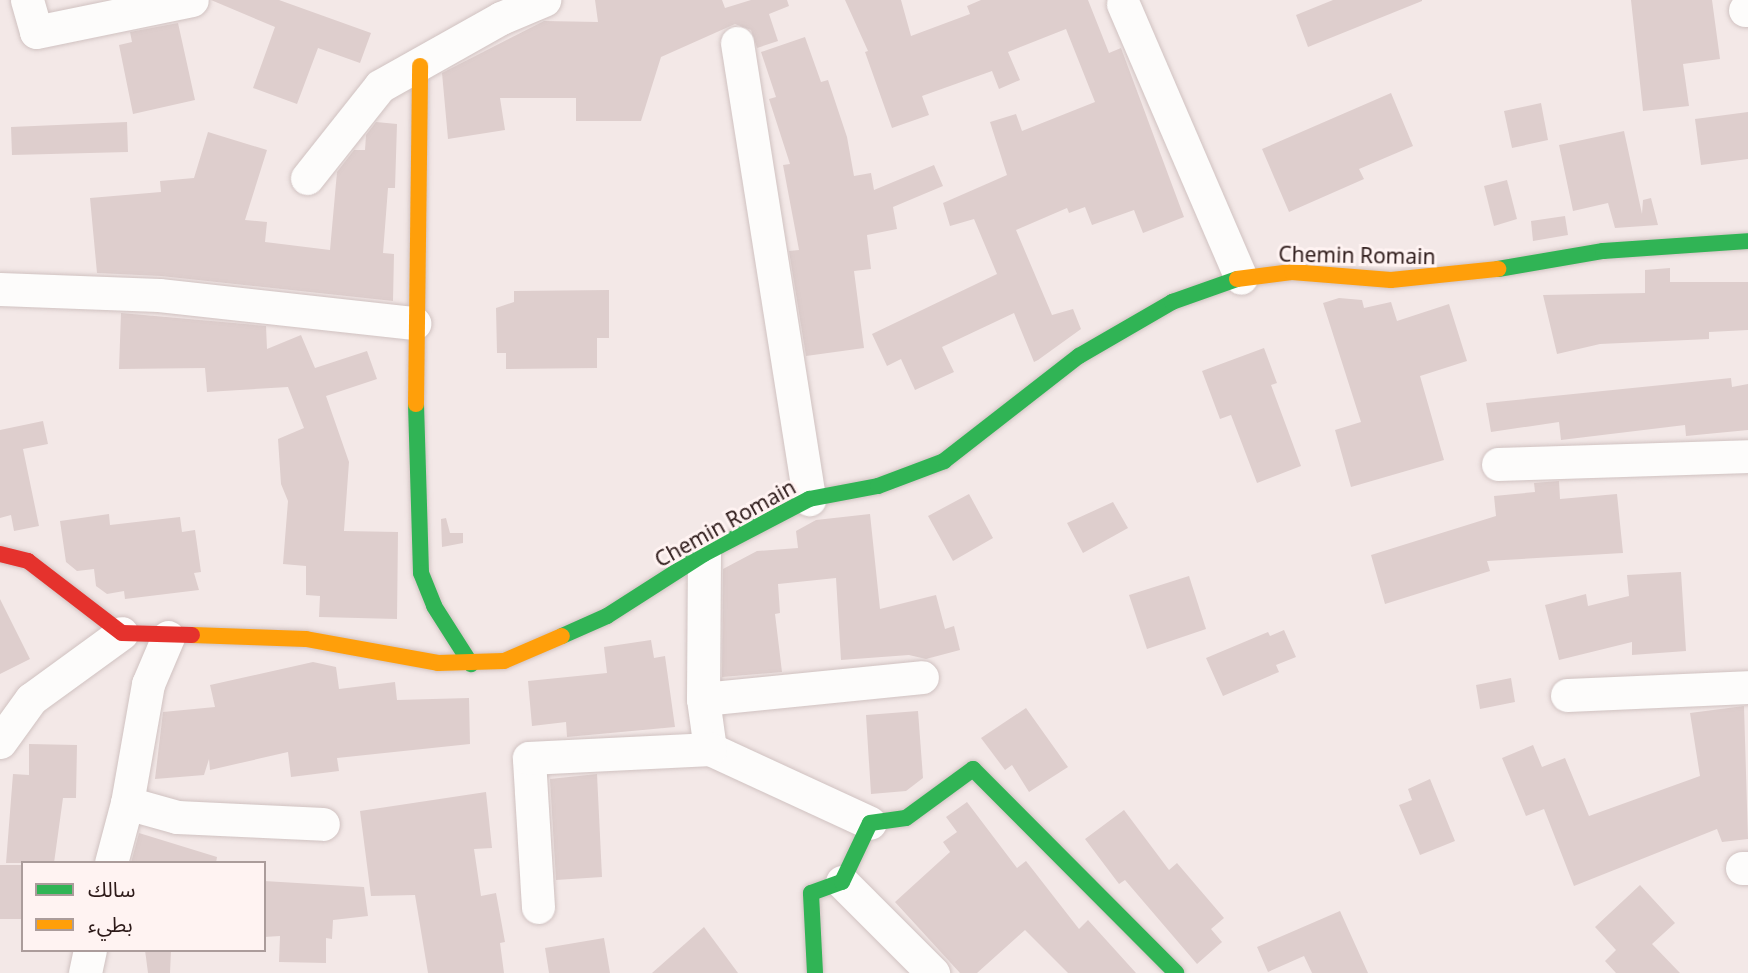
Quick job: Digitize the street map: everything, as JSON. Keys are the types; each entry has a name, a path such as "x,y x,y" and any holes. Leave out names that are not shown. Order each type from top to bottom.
{"street":[{"path":"27,0 36,32 192,0"},
{"path":"307,178 380,86 420,66 501,18 544,0"},
{"path":"1123,4 1241,278"},
{"path":"737,43 809,499"},
{"path":"420,66 414,323 421,573 434,607 471,664"},
{"name":"Chemin Romain","path":"122,633 168,637 306,639 439,663 505,661 607,617 704,554 809,499 878,486 944,461 1079,356 1172,302 1241,278 1292,272 1391,280 1453,277 1603,251 1748,241"},
{"path":"0,289 159,295 414,323"},
{"path":"1499,464 1748,456"},
{"path":"704,554 703,699 710,749"},
{"path":"0,742 31,699 122,633 9,564"},
{"path":"112,861 127,803 148,684 168,637"},
{"path":"703,699 922,677"},
{"path":"1567,695 1748,687"},
{"path":"538,907 529,758 710,749 870,823 906,818 973,769 1176,973"},
{"path":"127,803 177,817 323,824"},
{"path":"815,973 811,893 842,882 870,823"},
{"path":"842,882 933,973"},
{"path":"85,973 90,952"}],"building":[{"path":"211,0 279,0 371,33 360,63 318,48 297,104 253,88 275,27"},
{"path":"595,0 722,0 725,8 751,0 787,0 789,6 769,14 778,41 757,48 751,30 735,24 661,57 641,121 576,121 576,98 500,98 505,130 448,139 442,73 544,21 598,22"},
{"path":"845,0 901,0 911,36 970,14 967,6 981,0 1088,0 1109,53 1121,48 1184,217 1143,233 1134,210 1092,225 1085,207 1069,213 1067,208 1016,230 1052,315 1073,309 1081,329 1038,360 1034,362 1014,313 942,347 954,372 915,390 901,359 887,366 872,334 997,274 974,219 950,226 943,203 1007,175 990,122 1016,114 1022,131 1095,102 1066,29 1008,52 1020,80 999,89 992,71 922,96 929,115 892,128 865,52 868,51"},
{"path":"1333,0 1422,1 1308,47 1296,15"},
{"path":"1631,0 1712,0 1720,59 1683,64 1689,106 1643,111"},
{"path":"178,23 195,100 133,114 119,45 132,42 130,32"},
{"path":"805,37 821,82 828,80 847,137 854,176 871,173 874,190 934,165 943,186 893,207 897,229 867,235 871,269 854,271 864,348 806,356 789,251 799,250 783,165 790,164 769,99 776,97 761,52"},
{"path":"1391,93 1413,146 1359,169 1364,179 1289,212 1262,149"},
{"path":"1541,103 1548,140 1512,148 1504,111"},
{"path":"1748,112 1748,159 1701,165 1695,119"},
{"path":"127,122 128,152 12,155 11,127"},
{"path":"376,122 397,124 395,188 388,188 383,253 394,254 393,301 161,276 97,273 90,198 161,192 160,181 194,178 208,132 267,150 245,220 267,222 265,242 330,250 337,172 354,150 365,150 366,135"},
{"path":"1624,131 1642,214 1643,200 1651,198 1658,225 1615,228 1608,203 1573,211 1559,145"},
{"path":"1507,180 1517,219 1494,226 1484,186"},
{"path":"1565,216 1568,235 1533,241 1531,221"},
{"path":"1670,268 1670,282 1748,282 1748,330 1709,332 1709,339 1600,344 1557,354 1543,295 1645,293 1645,270"},
{"path":"609,290 609,338 597,338 597,368 506,369 506,353 497,353 496,308 514,302 514,291"},
{"path":"1339,298 1362,300 1364,308 1391,302 1397,321 1449,304 1467,361 1420,376 1444,460 1351,487 1335,430 1361,422 1323,303"},
{"path":"121,313 266,326 267,349 301,335 315,368 367,351 377,379 326,396 349,462 344,531 398,532 397,619 319,617 320,596 306,595 306,566 283,564 288,501 281,484 278,439 304,428 288,387 207,392 205,368 119,369"},
{"path":"1264,348 1277,383 1271,385 1301,466 1257,483 1231,415 1220,419 1202,371"},
{"path":"1731,378 1732,387 1748,384 1748,430 1686,436 1685,425 1561,440 1559,422 1491,432 1486,403"},
{"path":"43,421 48,444 23,449 39,526 14,531 11,515 0,518 0,430"},
{"path":"1559,481 1560,499 1617,494 1623,553 1487,561 1490,571 1385,604 1371,555 1496,516 1494,496 1535,492 1534,483"},
{"path":"969,494 993,538 953,561 928,516"},
{"path":"1113,502 1128,528 1083,553 1067,523"},
{"path":"109,514 110,525 180,517 182,532 195,530 201,572 194,573 199,590 125,599 124,591 107,594 96,586 94,569 77,571 66,562 60,521"},
{"path":"870,514 880,609 936,595 945,629 954,626 960,650 926,659 909,655 841,660 836,578 778,584 780,613 775,614 782,672 722,677 723,569 757,551 798,548 796,531 816,520"},
{"path":"446,518 450,533 463,533 463,543 442,547 441,519"},
{"path":"1681,572 1686,651 1632,655 1632,642 1559,660 1545,605 1586,594 1588,606 1629,596 1627,575"},
{"path":"1189,576 1206,629 1147,649 1129,595"},
{"path":"0,599 30,659 0,674"},
{"path":"1284,630 1296,657 1276,665 1279,672 1223,696 1206,658 1268,632 1270,636"},
{"path":"651,640 654,658 665,656 675,727 567,737 566,722 532,726 528,681 607,673 604,647"},
{"path":"313,662 336,667 339,689 395,682 397,700 469,698 470,744 337,758 339,771 291,777 288,752 210,770 209,759 204,775 155,779 163,712 215,707 210,685"},
{"path":"1511,678 1515,702 1480,709 1476,685"},
{"path":"1744,706 1748,839 1722,842 1717,829 1574,886 1544,809 1526,816 1502,758 1533,745 1542,767 1565,758 1589,816 1700,776 1690,713"},
{"path":"1026,708 1068,767 1029,792 1012,765 1005,770 981,738"},
{"path":"918,711 923,778 906,791 871,794 866,715"},
{"path":"29,744 77,745 76,798 63,798 54,861 6,863 13,774 29,775"},
{"path":"597,774 602,877 556,880 550,779"},
{"path":"1430,779 1455,841 1420,855 1399,805 1412,800 1408,789"},
{"path":"486,792 492,848 474,849 481,896 496,893 505,942 500,943 504,973 428,973 415,895 371,896 360,811"},
{"path":"967,802 1017,868 1026,861 1079,929 1088,920 1136,973 1068,973 1025,930 977,973 960,973 895,902 950,852 943,842 957,832 946,817"},
{"path":"1124,810 1169,870 1177,863 1224,918 1211,929 1222,942 1197,964 1125,880 1119,884 1085,839"},
{"path":"139,833 217,857 216,861 132,861"},
{"path":"0,865 21,865 21,919 0,919"},
{"path":"266,881 364,887 368,916 333,920 332,939 326,938 326,963 279,962 280,936 266,937"},
{"path":"1640,885 1675,923 1652,944 1680,973 1616,973 1605,961 1616,950 1595,927"},
{"path":"1340,911 1368,973 1312,973 1304,956 1268,972 1257,947"},
{"path":"704,927 738,973 652,973"},
{"path":"604,938 610,973 549,973 545,948"},
{"path":"145,952 171,952 170,973 148,973"}],"traffic: fast":[{"path":"1498,269 1603,251 1748,241"},
{"path":"562,636 607,616 704,554 809,499 878,486 944,461 1079,356 1172,302 1237,279"},
{"path":"416,404 421,573 434,606 471,664"},
{"path":"815,973 811,893 842,882 870,823 906,818 973,769 1176,973"}],"traffic: slow":[{"path":"416,404 420,66"},
{"path":"1237,279 1292,272 1391,280 1498,269"},
{"path":"192,635 306,639 438,663 504,661 562,636"}],"traffic: jam":[{"path":"0,554 28,561 122,633 192,635"}]}
